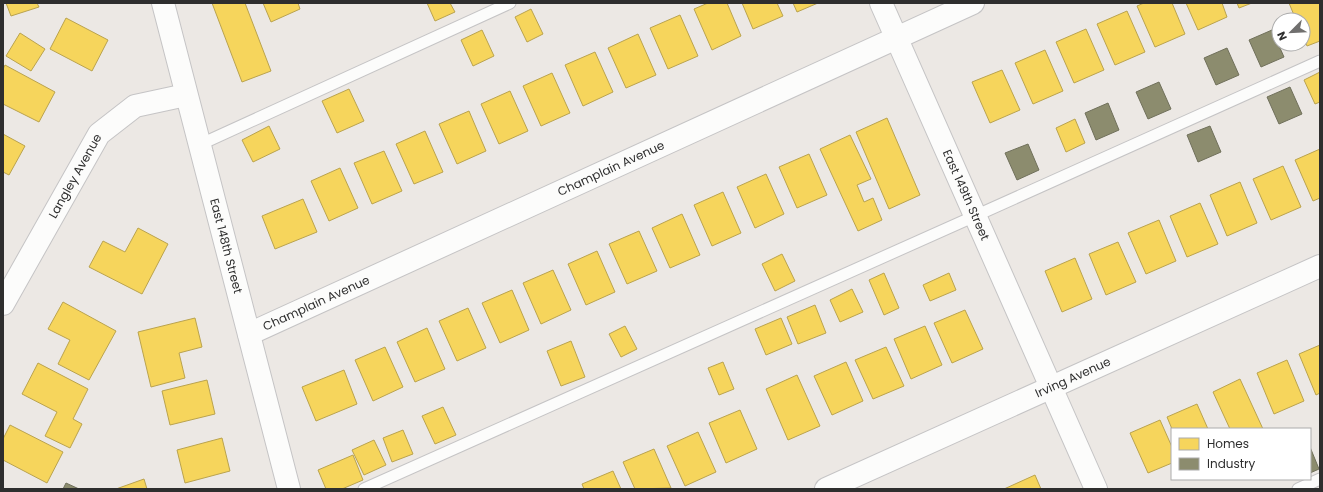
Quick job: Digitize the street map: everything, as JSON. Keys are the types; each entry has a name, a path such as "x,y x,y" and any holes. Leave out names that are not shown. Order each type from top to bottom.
{"street":[{"name":"East 148th Street","path":"163,3 289,489"},
{"name":"East 149th Street","path":"881,3 1096,489"},
{"name":"Champlain Avenue","path":"249,334 974,3"},
{"name":"Langley Avenue","path":"3,304 99,134 135,106 186,95"},
{"name":"Irving Avenue","path":"826,489 1320,266"}],"lane":[{"path":"199,145 510,3"},
{"path":"364,489 1320,60"},
{"path":"1298,489 1320,479"}],"building: Homes":[{"path":"6,3 37,3 39,7 11,16"},
{"path":"212,3 245,3 271,71 242,82"},
{"path":"263,3 298,3 300,9 271,22"},
{"path":"427,3 450,3 455,12 435,21"},
{"path":"708,3 727,3 741,36 712,50 694,9"},
{"path":"742,3 777,3 783,16 753,29"},
{"path":"793,3 818,3 797,12"},
{"path":"1144,3 1172,3 1185,34 1155,47 1137,6"},
{"path":"1186,3 1222,3 1227,17 1198,30"},
{"path":"1237,3 1252,3 1239,8"},
{"path":"1289,3 1320,3 1320,41 1311,44 1311,12 1293,12"},
{"path":"531,9 543,34 527,42 515,17"},
{"path":"1127,11 1145,52 1115,65 1097,24"},
{"path":"680,15 698,56 668,69 650,28"},
{"path":"66,18 108,40 92,71 50,49"},
{"path":"1086,29 1104,70 1074,83 1056,42"},
{"path":"482,30 494,56 473,66 461,40"},
{"path":"20,33 45,49 31,71 6,56"},
{"path":"638,34 656,75 626,88 608,48"},
{"path":"1045,50 1063,91 1033,104 1015,63"},
{"path":"595,52 613,92 583,106 565,65"},
{"path":"5,65 55,92 39,122 3,104 3,69"},
{"path":"1002,70 1020,110 990,123 972,82"},
{"path":"1320,72 1320,102 1315,104 1304,80"},
{"path":"552,73 570,113 541,126 523,86"},
{"path":"349,89 364,121 337,133 322,101"},
{"path":"510,91 528,131 499,144 481,104"},
{"path":"469,111 486,151 457,164 439,124"},
{"path":"887,118 920,195 889,209 856,132"},
{"path":"1075,119 1085,143 1066,152 1056,128"},
{"path":"269,126 280,149 253,162 242,140"},
{"path":"425,131 443,172 414,184 396,144"},
{"path":"3,134 25,146 9,175 3,172"},
{"path":"850,135 871,179 857,185 864,202 873,198 882,220 858,231 820,149"},
{"path":"1320,149 1320,198 1313,201 1295,160"},
{"path":"384,151 402,191 372,204 354,163"},
{"path":"809,154 827,195 797,208 779,167"},
{"path":"1283,166 1301,207 1271,220 1253,179"},
{"path":"340,168 358,208 329,221 311,181"},
{"path":"766,174 784,214 755,228 737,187"},
{"path":"1240,182 1257,223 1227,236 1210,195"},
{"path":"723,192 741,233 712,246 694,205"},
{"path":"303,199 317,232 275,249 262,216"},
{"path":"1200,203 1218,244 1187,257 1170,216"},
{"path":"682,214 700,255 670,268 652,228"},
{"path":"1159,220 1176,261 1146,274 1128,233"},
{"path":"138,228 168,244 142,294 89,267 103,241 125,252"},
{"path":"639,231 657,271 627,284 609,244"},
{"path":"1118,242 1136,282 1106,295 1089,254"},
{"path":"597,251 615,292 586,305 568,264"},
{"path":"782,254 795,281 775,291 762,264"},
{"path":"1075,258 1092,299 1062,312 1045,271"},
{"path":"553,270 571,310 541,324 523,283"},
{"path":"884,273 899,308 884,315 869,280"},
{"path":"949,273 956,290 930,301 923,285"},
{"path":"852,289 863,312 840,322 830,300"},
{"path":"512,290 529,330 500,343 482,303"},
{"path":"63,302 116,331 89,380 58,364 70,340 48,329"},
{"path":"815,305 826,333 798,344 787,317"},
{"path":"468,308 486,348 457,361 439,321"},
{"path":"965,310 983,349 952,363 934,323"},
{"path":"195,318 202,347 179,353 185,378 151,387 138,332"},
{"path":"781,318 792,344 766,355 755,329"},
{"path":"625,326 637,349 621,357 609,334"},
{"path":"925,326 942,365 911,379 894,339"},
{"path":"427,328 445,369 415,382 397,342"},
{"path":"571,341 585,377 561,386 547,351"},
{"path":"1320,345 1320,393 1316,395 1299,354"},
{"path":"385,347 403,387 373,401 355,360"},
{"path":"886,347 904,386 873,399 855,360"},
{"path":"1287,360 1304,401 1274,414 1257,373"},
{"path":"723,362 734,389 719,395 708,368"},
{"path":"846,362 863,401 832,415 814,376"},
{"path":"38,363 88,389 73,419 82,424 70,448 45,436 57,412 22,394"},
{"path":"344,370 357,404 316,421 302,387"},
{"path":"797,375 820,426 788,440 766,389"},
{"path":"1240,379 1263,428 1230,428 1213,392"},
{"path":"207,380 215,414 170,425 162,391"},
{"path":"1197,404 1208,428 1172,428 1167,417"},
{"path":"443,407 456,435 435,444 422,416"},
{"path":"740,410 757,449 726,463 709,423"},
{"path":"1160,420 1171,445 1171,463 1148,473 1130,433"},
{"path":"10,425 63,452 47,483 3,460 3,439"},
{"path":"403,430 413,454 392,462 383,438"},
{"path":"698,432 716,472 685,486 667,446"},
{"path":"222,438 230,471 185,483 177,450"},
{"path":"374,440 386,465 364,475 352,450"},
{"path":"654,449 671,488 635,489 623,462"},
{"path":"353,455 363,480 342,489 326,489 318,470"},
{"path":"613,471 621,489 584,489 582,484"},
{"path":"1035,475 1041,489 1004,489"},
{"path":"144,479 147,489 116,489"}],"building: Industry":[{"path":"1271,30 1271,52 1282,52 1284,57 1261,67 1249,40"},
{"path":"1227,48 1239,75 1216,85 1204,58"},
{"path":"1159,82 1171,109 1148,119 1136,92"},
{"path":"1290,87 1302,114 1279,124 1267,97"},
{"path":"1108,103 1119,130 1096,140 1085,113"},
{"path":"1210,126 1221,152 1198,162 1187,135"},
{"path":"1028,144 1039,170 1017,180 1005,153"},
{"path":"1311,449 1319,469 1311,473"},
{"path":"66,483 79,489 63,489"}]}
